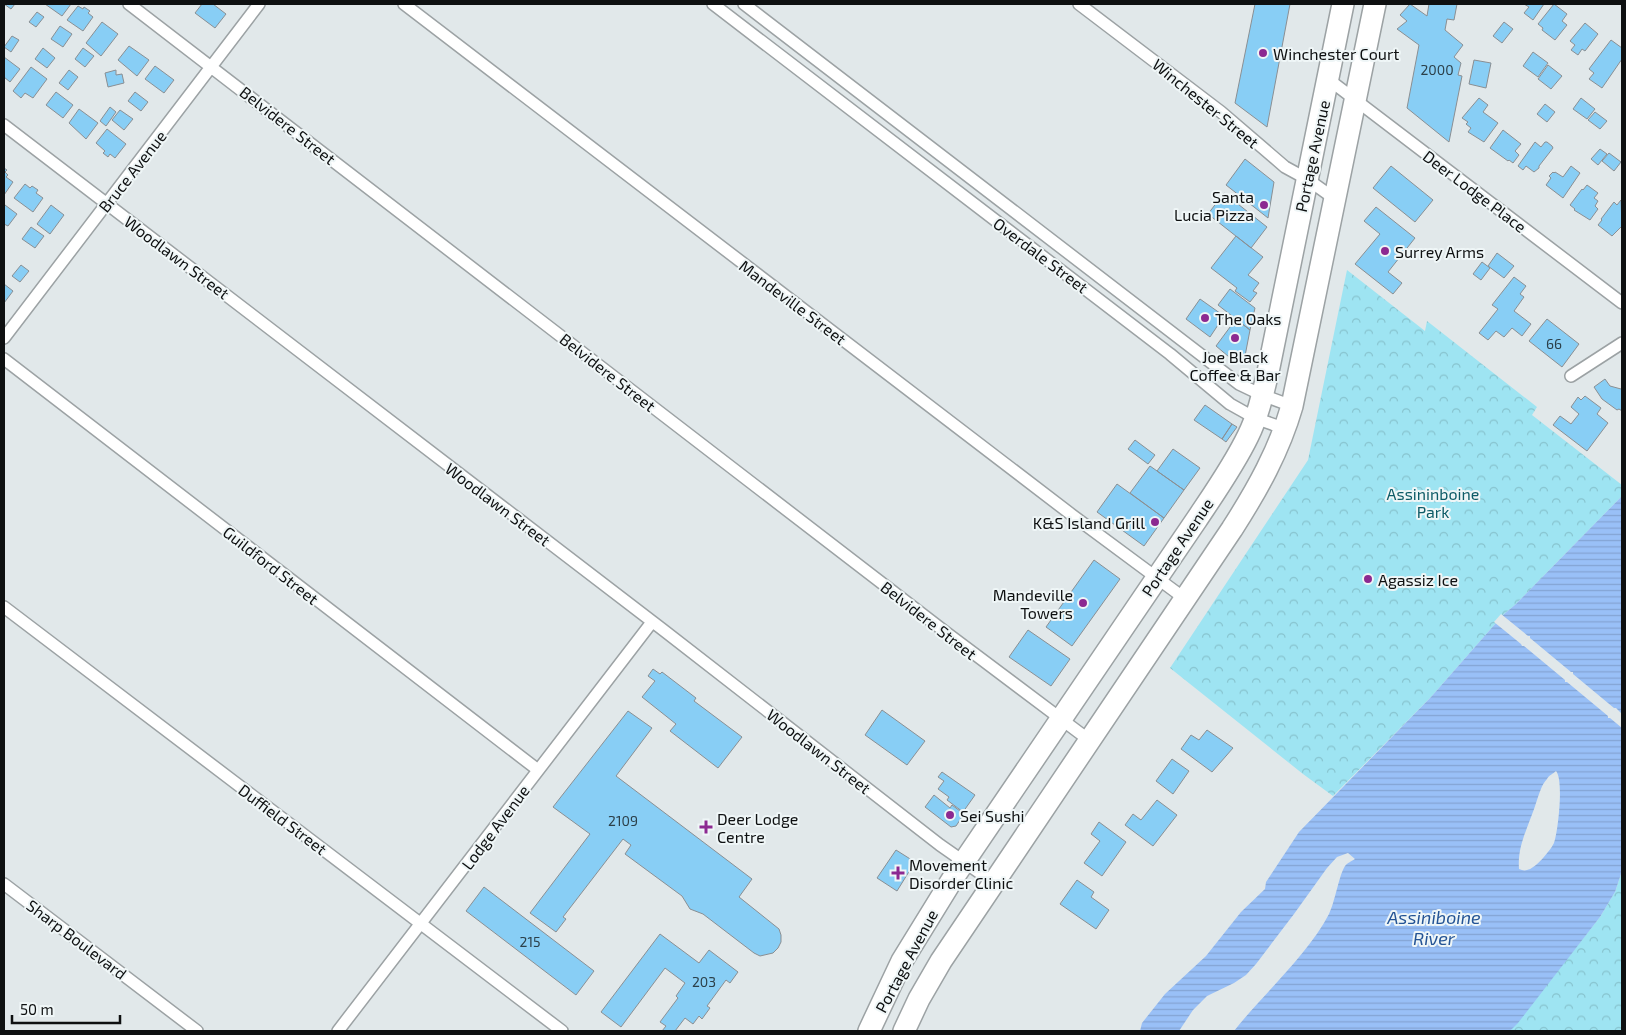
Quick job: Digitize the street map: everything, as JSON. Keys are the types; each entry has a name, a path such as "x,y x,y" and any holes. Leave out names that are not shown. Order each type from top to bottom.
{"highway":[{"name":"Portage Avenue","path":"869,1031 902,960 964,862 1224,478 1249,435 1262,395 1343,4"},
{"name":"Portage Avenue","path":"904,1031 937,967 1254,494 1275,454 1286,429 1292,406 1375,4"}],"street":[{"name":"Belvidere Street","path":"129,4 948,634 1089,740"},
{"name":"Bruce Avenue","path":"4,338 260,4"},
{"name":"Mandeville Street","path":"404,4 1072,515 1184,598"},
{"name":"Overdale Street","path":"713,4 1154,342 1230,404 1255,418 1286,429"},
{"name":"Overdale Street","path":"744,4 1239,384 1292,406"},
{"name":"Winchester Street","path":"1079,4 1221,112 1285,167 1308,178 1335,199"},
{"path":"801,71 812,56"},
{"name":"Deer Lodge Place","path":"1328,80 1622,303"},
{"name":"Woodlawn Street","path":"4,125 964,862 993,882"},
{"path":"1571,376 1622,343"},
{"name":"Guildford Street","path":"4,359 538,770"},
{"name":"Duffield Street","path":"4,607 562,1031"},
{"name":"Lodge Avenue","path":"338,1031 652,622"},
{"name":"Sharp Boulevard","path":"4,884 197,1031"}],"green space":[{"name":"Assininboine Park","path":"1347,270 1425,331 1427,321 1537,407 1532,415 1622,485 1622,496 1503,615 1431,697 1333,796 1170,668 1308,460"},
{"path":"1622,871 1622,1031 1510,1031 1600,917 1615,892"}],"water":[{"name":"Assiniboine River","path":"1622,496 1622,871 1615,892 1600,917 1518,1023 1510,1031 1234,1031 1297,960 1320,930 1331,909 1343,870 1346,865 1355,859 1348,853 1337,857 1327,868 1246,975 1207,996 1193,1010 1179,1031 1140,1031 1142,1023 1165,994 1206,956 1241,912 1265,889 1266,882 1299,832 1431,697 1503,615","holes":["1556,771 1560,806 1554,843 1546,855 1530,869 1519,869 1522,843 1543,784"]}],"pier":[{"path":"1501,614 1616,708 1622,714 1622,728 1494,622"}],"building":[{"path":"4,4 15,4 11,9"},
{"path":"45,4 71,4 62,16"},
{"path":"202,4 213,4 226,14 215,28 195,13"},
{"name":"Winchester Court","path":"1255,4 1290,4 1267,127 1235,103"},
{"path":"1410,4 1427,16 1429,4 1457,4 1454,20 1447,19 1445,30 1463,45 1454,57 1461,63 1458,75 1462,76 1449,142 1407,108 1419,45 1397,29 1407,21 1400,15"},
{"path":"1524,4 1544,4 1533,20 1524,13 1529,7"},
{"path":"1554,4 1567,14 1562,21 1567,25 1555,40 1542,30 1543,28 1538,24"},
{"path":"78,6 90,11 88,13 93,17 83,31 67,20"},
{"path":"37,12 44,17 36,27 29,22"},
{"path":"102,22 118,34 101,56 86,43"},
{"path":"1504,22 1513,29 1502,43 1493,36"},
{"path":"1585,23 1598,34 1585,51 1582,49 1578,55 1571,50 1575,45 1570,41"},
{"path":"60,26 72,34 63,47 51,39"},
{"path":"12,36 19,40 11,52 4,47"},
{"path":"1611,40 1622,48 1622,59 1602,88 1589,79 1594,73 1589,69"},
{"path":"129,46 149,60 137,76 118,60"},
{"path":"43,48 55,58 47,68 35,59"},
{"path":"83,48 94,56 85,67 75,59"},
{"path":"1533,52 1548,63 1538,77 1523,66"},
{"path":"4,57 20,69 10,82 4,77"},
{"path":"1474,60 1491,63 1486,88 1469,84"},
{"path":"1548,65 1562,76 1551,89 1538,79"},
{"path":"155,66 174,80 164,93 145,79"},
{"path":"31,67 47,79 33,98 25,93 21,98 13,91"},
{"path":"69,70 78,77 68,90 59,83"},
{"path":"116,70 116,75 122,74 124,83 108,87 105,73"},
{"path":"56,92 73,105 63,118 46,105"},
{"path":"135,92 148,102 141,111 128,101"},
{"path":"1479,98 1488,105 1483,112 1498,123 1484,142 1468,132 1471,128 1466,124 1468,122 1462,118"},
{"path":"1581,98 1595,109 1587,119 1573,109"},
{"path":"1545,104 1555,112 1547,122 1537,114"},
{"path":"110,107 116,112 106,126 100,121"},
{"path":"79,109 98,123 86,139 69,123"},
{"path":"120,110 133,119 124,130 112,120"},
{"path":"1595,112 1607,121 1600,129 1588,120"},
{"path":"107,129 126,144 115,158 110,154 108,157 103,153 105,151 96,143"},
{"path":"1503,130 1521,144 1515,151 1519,155 1513,163 1490,148"},
{"path":"1535,142 1541,147 1547,142 1553,148 1534,172 1526,166 1523,170 1518,166"},
{"path":"1600,149 1607,154 1598,165 1591,159"},
{"path":"1609,153 1621,162 1614,171 1602,161"},
{"path":"1245,159 1274,182 1268,218 1226,185"},
{"path":"1391,166 1433,200 1415,222 1373,188"},
{"path":"1571,166 1580,173 1563,198 1546,185 1551,178 1549,176 1553,172 1563,177"},
{"path":"4,168 7,170 5,172 8,175 6,177 13,182 4,195"},
{"path":"25,184 30,188 32,186 38,190 36,193 43,198 33,212 14,198"},
{"path":"1587,185 1598,193 1594,198 1598,201 1595,206 1598,209 1590,220 1574,210 1570,205"},
{"path":"1224,193 1267,227 1251,248 1208,214"},
{"path":"1621,200 1622,226 1612,236 1598,225 1614,202 1617,205"},
{"path":"5,205 17,214 8,226 4,224"},
{"path":"51,205 64,215 50,234 37,224"},
{"name":"Surrey Arms","path":"1376,207 1415,238 1388,272 1402,283 1393,294 1355,264 1380,234 1364,221"},
{"path":"31,227 44,236 35,248 22,239"},
{"path":"1236,236 1263,257 1248,275 1259,283 1253,291 1257,293 1250,302 1235,291 1237,288 1211,268"},
{"path":"1497,253 1514,266 1504,278 1488,266"},
{"path":"1482,262 1490,268 1481,280 1473,274"},
{"path":"21,265 29,271 20,282 12,276"},
{"path":"1514,277 1526,286 1520,294 1524,297 1514,311 1531,324 1522,336 1512,328 1504,337 1496,331 1488,340 1479,333 1498,309 1492,305"},
{"path":"4,284 13,291 4,303"},
{"path":"1230,289 1255,308 1250,330 1218,305"},
{"name":"The Oaks","path":"1200,299 1224,316 1210,337 1186,319"},
{"name":"Joe Black Coffee & Bar","path":"1236,319 1250,330 1245,356 1243,360 1235,362 1216,346"},
{"path":"1547,319 1579,344 1562,367 1529,341"},
{"path":"1605,379 1610,386 1622,388 1622,411 1617,410 1602,399 1594,387"},
{"path":"1585,396 1601,408 1597,414 1608,423 1587,451 1553,425 1560,416 1571,424 1579,414 1571,407 1578,397 1581,400"},
{"path":"1205,405 1232,424 1222,439 1194,420"},
{"path":"1232,424 1237,427 1226,442 1222,439"},
{"path":"1135,440 1155,455 1148,464 1128,449"},
{"path":"1173,449 1200,468 1184,490 1157,471"},
{"path":"1150,466 1184,490 1164,518 1130,493"},
{"path":"1117,484 1164,518 1144,546 1097,512"},
{"name":"Mandeville Towers","path":"1094,560 1120,579 1072,646 1046,627"},
{"path":"1028,630 1070,659 1051,686 1009,657"},
{"path":"653,669 660,674 662,672 696,698 694,701 742,737 718,768 670,731 676,724 642,697 655,681 648,676"},
{"path":"882,710 925,741 907,765 865,735"},
{"path":"628,711 652,728 616,776 752,879 739,897 779,929 781,942 773,953 760,956 754,953 703,914 690,909 682,896 625,854 631,845 623,839 563,917 566,919 556,932 530,913 590,834 553,807"},
{"path":"1207,730 1233,748 1212,772 1181,749 1191,735 1199,740"},
{"path":"1172,759 1189,771 1173,794 1156,781"},
{"path":"942,772 975,795 963,812 947,800 949,797 938,789 944,781 938,777"},
{"path":"934,795 950,808 952,805 964,814 956,826 951,827 925,807"},
{"path":"1157,800 1177,815 1153,846 1125,825 1133,814 1141,820"},
{"path":"1099,822 1126,842 1102,876 1084,863 1100,841 1091,834"},
{"path":"896,850 915,862 897,891 877,878"},
{"path":"1077,880 1094,892 1091,897 1109,910 1096,929 1060,904"},
{"path":"484,887 594,971 576,995 466,911"},
{"path":"660,934 699,963 709,950 738,972 730,983 726,980 707,1006 710,1008 702,1019 699,1016 693,1024 685,1018 675,1031 662,1031 666,1026 660,1022 678,998 676,996 685,983 665,968 621,1027 601,1012"}],"place":[{"name":"Winchester Court","path":"1263,53"},
{"name":"Santa Lucia Pizza","path":"1264,205"},
{"name":"Surrey Arms","path":"1385,251"},
{"name":"The Oaks","path":"1205,318"},
{"name":"Joe Black Coffee & Bar","path":"1235,338"},
{"name":"K&S Island Grill","path":"1155,522"},
{"name":"Agassiz Ice","path":"1368,579"},
{"name":"Mandeville Towers","path":"1083,603"},
{"name":"Sei Sushi","path":"950,815"},
{"name":"Deer Lodge Centre","path":"706,827"},
{"name":"Movement Disorder Clinic","path":"898,873"}]}
